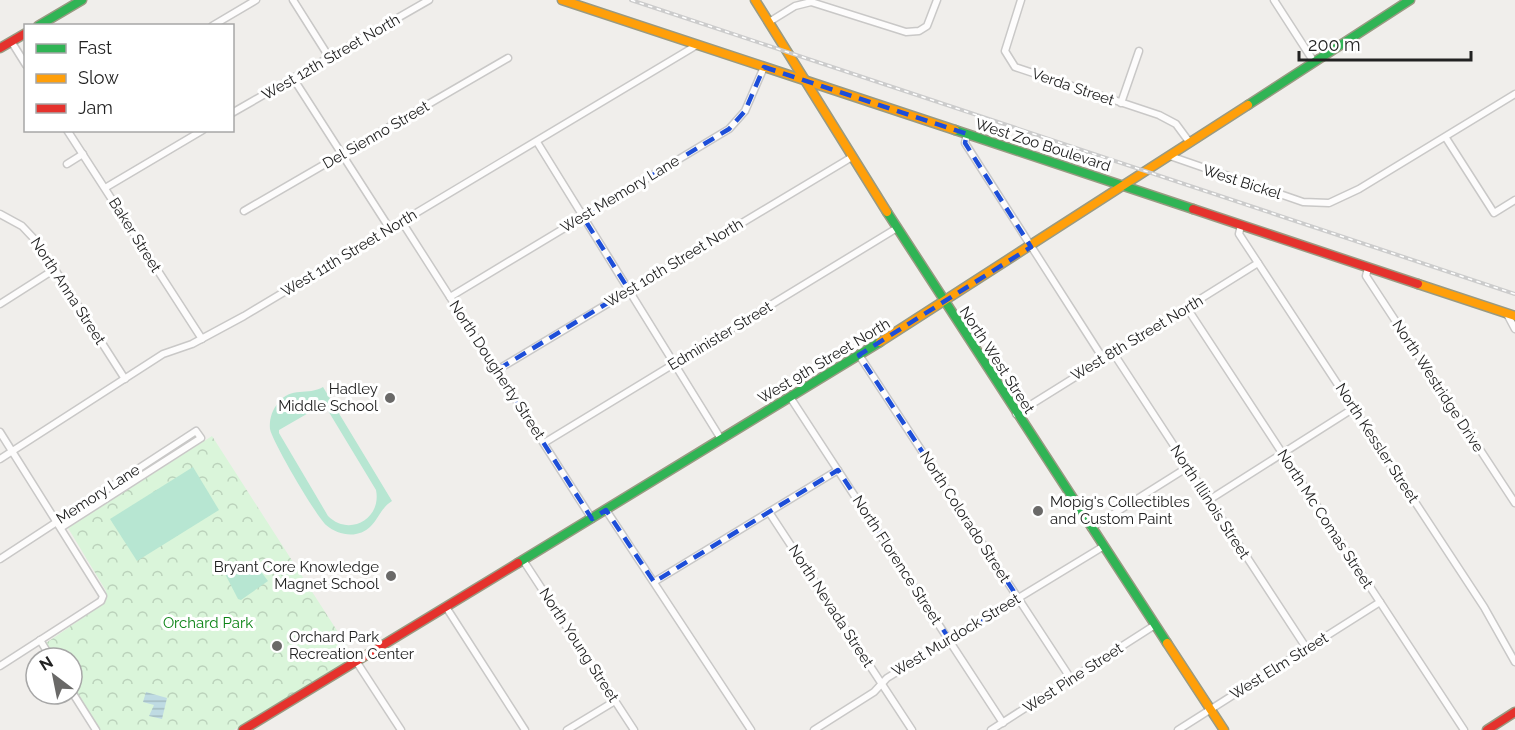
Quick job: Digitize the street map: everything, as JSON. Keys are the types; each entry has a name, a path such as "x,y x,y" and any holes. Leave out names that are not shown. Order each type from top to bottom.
{"main road":[{"path":"41,24 82,0"},
{"name":"West Zoo Boulevard","path":"562,0 1511,315"},
{"name":"North West Street","path":"755,0 944,303 1224,730"},
{"name":"West 9th Street North","path":"243,730 257,726 356,661 944,303 1410,0"},
{"path":"0,48 24,34"},
{"path":"1487,730 1515,712"}],"street":[{"path":"215,24 256,0"},
{"path":"293,0 330,57"},
{"name":"West 12th Street North","path":"234,112 429,0"},
{"path":"769,22 795,6 811,2 906,32 916,32 927,26 937,0"},
{"name":"Verda Street","path":"1021,0 1005,45 1010,63 1015,68 1169,120 1176,124 1190,143"},
{"path":"1274,0 1314,62"},
{"path":"11,41 24,62"},
{"name":"West 11th Street North","path":"0,459 163,354 202,339 697,45"},
{"path":"1121,103 1139,51"},
{"name":"Del Sienno Street","path":"243,211 508,58"},
{"name":"West Memory Lane","path":"450,297 729,129 745,111 764,67"},
{"path":"293,78 390,229"},
{"path":"1515,94 1446,138 1494,213 1515,200"},
{"name":"Baker Street","path":"69,132 202,339"},
{"path":"105,188 200,132"},
{"path":"967,134 965,143 1104,360"},
{"name":"West Bickel","path":"1170,156 1314,204 1342,198 1446,138"},
{"path":"537,142 721,439"},
{"path":"67,164 83,154"},
{"name":"West 10th Street North","path":"497,370 852,157"},
{"name":"North Anna Street","path":"0,214 29,231 125,379"},
{"name":"North Dougherty Street","path":"402,222 592,519"},
{"name":"North Kessler Street","path":"1241,225 1239,234 1484,607 1515,662"},
{"name":"Edminister Street","path":"544,443 897,228"},
{"name":"West 8th Street North","path":"1017,414 1258,263"},
{"name":"North Westridge Drive","path":"1368,268 1366,276 1515,503"},
{"path":"0,304 55,269"},
{"name":"North Mc Comas Street","path":"1187,308 1464,730"},
{"path":"1511,315 1515,329"},
{"name":"North Illinois Street","path":"1114,354 1306,649"},
{"name":"North Colorado Street","path":"859,355 1071,679"},
{"name":"North Florence Street","path":"790,397 1003,723"},
{"path":"1209,500 1354,408"},
{"name":"Memory Lane","path":"0,559 196,431 201,438 62,527"},
{"path":"0,432 62,527 103,596 101,601 0,666"},
{"path":"1092,528 1188,467"},
{"path":"654,582 838,470"},
{"path":"606,510 751,730"},
{"name":"North Nevada Street","path":"769,512 912,730"},
{"name":"West Murdock Street","path":"814,730 874,692 887,678 1104,546"},
{"name":"North Young Street","path":"524,560 634,730"},
{"name":"West Elm Street","path":"1178,730 1380,602"},
{"path":"446,607 525,730"},
{"name":"West Pine Street","path":"991,730 1155,625"},
{"path":"40,640 44,646"},
{"path":"356,661 401,730"},
{"path":"567,730 615,700"},
{"path":"81,706 96,730"}],"highlighted area":[{"path":"764,67 967,134 965,143 1031,247 859,355 1018,598 950,640 838,470 654,582 606,510 592,519 497,370 629,290 583,217 729,129 745,111"}],"green space":[{"path":"323,387 392,501 383,509 373,524 363,532 348,534 326,525 304,494 270,429 273,412 283,398 294,393","holes":["324,404 376,490 377,500 369,517 354,525 336,522 328,516 279,430"]},
{"name":"Orchard Park","path":"212,436 354,657 234,730 100,730 84,704 84,646 48,646 46,643 103,604 106,591 68,528"},
{"path":"193,467 219,510 137,561 110,519"},
{"path":"239,564 259,569 268,581 241,600 238,599 223,570"}],"water":[{"path":"146,692 167,698 162,719 149,716 154,705 143,702"}],"railway":[{"path":"631,0 1515,294"}],"traffic: fast":[{"path":"41,24 82,0"},
{"path":"1248,105 1410,0"},
{"path":"955,130 1193,209"},
{"path":"887,212 1167,643"},
{"path":"518,563 880,342"}],"traffic: slow":[{"path":"562,0 955,130"},
{"path":"755,0 887,212"},
{"path":"880,342 1248,105"},
{"path":"1418,284 1515,316"},
{"path":"1167,643 1224,730"}],"traffic: jam":[{"path":"0,48 24,34"},
{"path":"1193,209 1418,284"},
{"path":"243,730 518,563"},
{"path":"1487,730 1515,712"}],"place":[{"name":"Hadley Middle School","path":"390,398"},
{"name":"Mopig's Collectibles and Custom Paint","path":"1038,511"},
{"name":"Bryant Core Knowledge Magnet School","path":"391,576"},
{"name":"Orchard Park Recreation Center","path":"277,646"}]}
